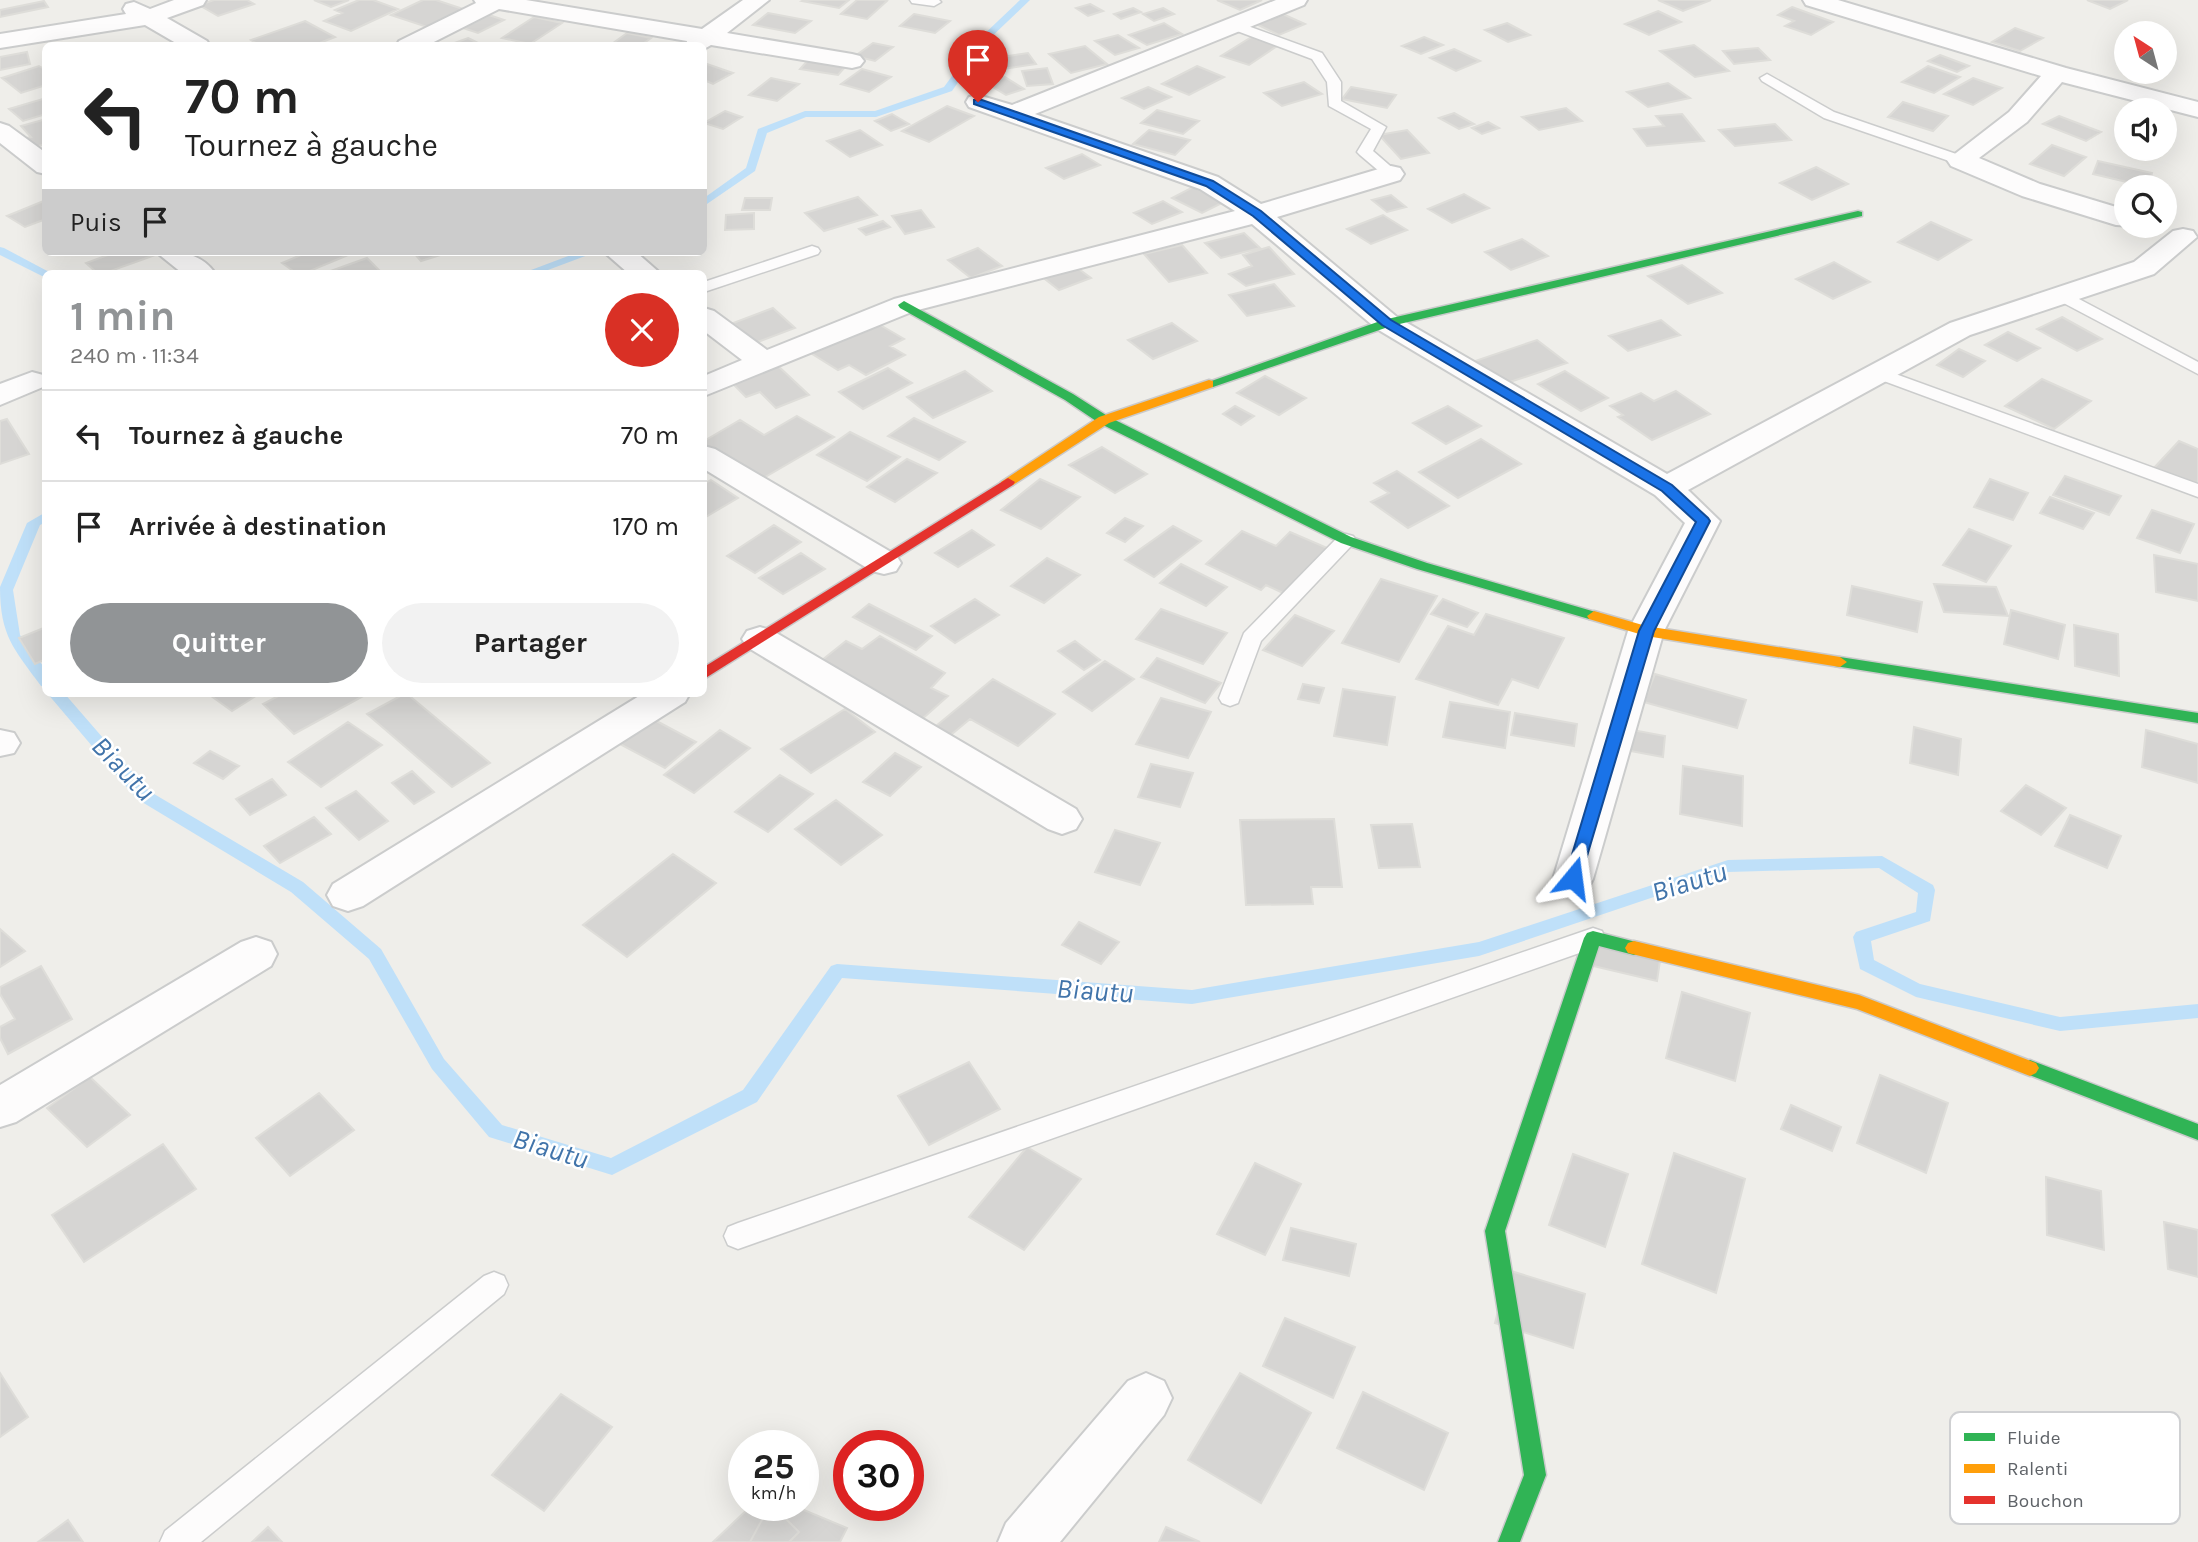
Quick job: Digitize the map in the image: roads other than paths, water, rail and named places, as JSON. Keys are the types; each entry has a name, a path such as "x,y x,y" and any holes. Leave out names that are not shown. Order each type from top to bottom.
{"street":[{"path":"117,0 192,42"},
{"path":"0,41 149,17 195,0"},
{"path":"704,41 758,0"},
{"path":"1012,114 1296,0"},
{"path":"1814,0 2057,73 2198,110"},
{"path":"415,42 492,1 704,41 852,61"},
{"path":"1960,160 2018,117 2057,73"},
{"path":"978,102 1209,183 1257,214 1387,323 1667,488 1703,521 1646,631 1573,878"},
{"path":"0,131 42,160"},
{"path":"0,165 42,160"},
{"path":"1960,160 2031,190 2114,215"},
{"path":"707,386 904,305 1257,214 1391,174"},
{"path":"707,672 884,563 1104,420 1387,323 1858,214"},
{"path":"1667,488 1960,329 2144,268 2180,236"},
{"path":"176,256 197,270"},
{"path":"904,305 1069,397 1104,420 1346,540 1422,566 1646,631 2198,718"},
{"path":"707,319 762,361"},
{"path":"0,396 32,381"},
{"path":"707,458 884,563"},
{"path":"760,639 1062,819"},
{"path":"348,895 667,697"},
{"path":"1509,1542 1535,1475 1495,1231 1593,939 1859,1002 2198,1132"},
{"path":"0,1108 256,954"},
{"path":"1025,1542 1146,1398"}],"lane":[{"path":"917,0 934,2"},
{"path":"1234,25 1317,56 1334,82 1334,103 1379,127 1365,152 1391,174"},
{"path":"1767,78 1829,115 1960,160"},
{"path":"707,286 811,251"},
{"path":"2062,295 2198,369"},
{"path":"1879,373 2198,491"},
{"path":"1230,698 1251,638 1346,540"},
{"path":"738,1236 1593,939"},
{"path":"176,1542 494,1285"}],"waterway":[{"path":"707,201 751,169 762,131 805,114 876,114 948,89 982,41 1025,0"},
{"name":"Biautu","path":"0,250 42,272"},
{"path":"538,270 578,256"},
{"name":"Biautu","path":"42,518 34,523 6,590 13,636 42,676"},
{"name":"Biautu","path":"58,697 143,795 297,887 375,954 438,1064 496,1131 612,1167 750,1096 837,971 1192,997 1479,949 1728,866 1882,862 1927,890 1924,916 1862,937 1866,964 1916,990 2060,1024 2198,1011"}]}
